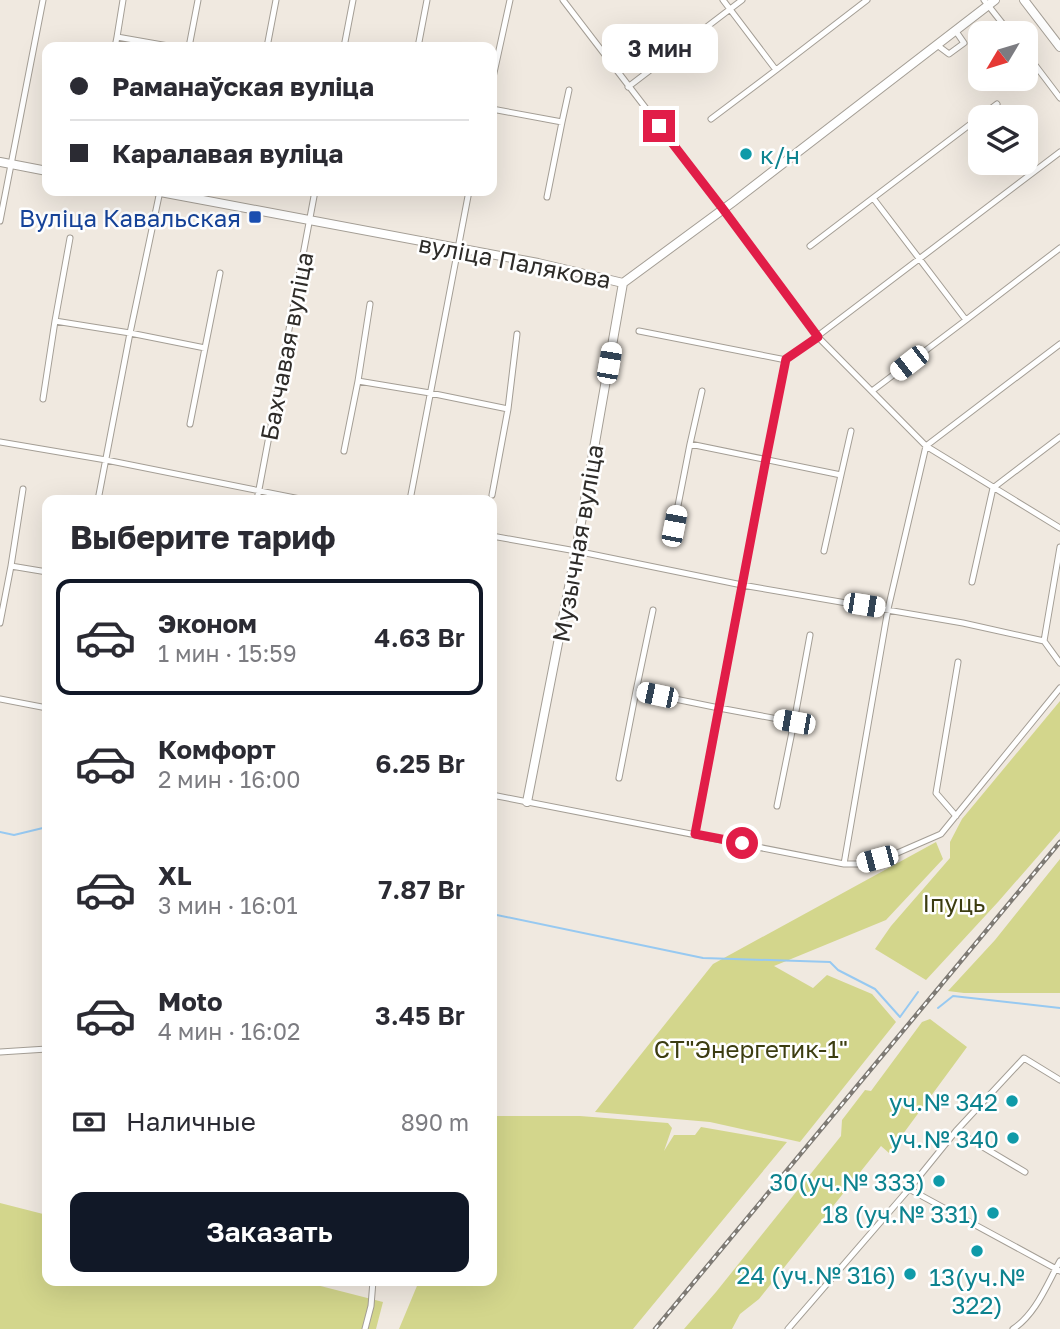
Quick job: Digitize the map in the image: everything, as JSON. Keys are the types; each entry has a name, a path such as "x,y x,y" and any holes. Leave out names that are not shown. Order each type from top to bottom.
{"street":[{"path":"0,221 43,0"},
{"path":"116,42 123,0"},
{"path":"190,42 198,0"},
{"path":"268,42 276,0"},
{"path":"345,42 354,0"},
{"path":"419,42 427,0"},
{"path":"497,59 510,0"},
{"path":"563,0 818,337 926,446 1060,528"},
{"path":"723,0 776,70"},
{"path":"628,87 742,0"},
{"path":"711,119 867,0"},
{"path":"1024,0 1060,47"},
{"path":"989,2 1002,21"},
{"name":"вуліца Палякова","path":"183,196 623,283 937,45 989,2"},
{"path":"937,45 949,54 964,43 955,30"},
{"path":"117,37 146,42"},
{"path":"1038,69 1060,98"},
{"path":"547,197 569,90"},
{"path":"810,246 997,104"},
{"path":"497,110 562,122"},
{"path":"695,834 786,359 1060,152"},
{"path":"0,162 42,170"},
{"path":"99,495 157,196"},
{"name":"Бахчавая вуліца","path":"258,495 314,196"},
{"path":"411,495 469,196"},
{"path":"873,198 966,320"},
{"path":"43,399 70,238"},
{"path":"872,391 1060,248"},
{"path":"190,424 220,273"},
{"name":"Музычная вуліца","path":"527,802 576,551 623,283"},
{"path":"344,451 370,304"},
{"path":"55,321 205,348"},
{"path":"639,331 786,359"},
{"path":"492,495 508,409 517,334"},
{"path":"844,864 888,609 926,446 1060,344"},
{"path":"358,381 508,409"},
{"path":"674,526 702,391"},
{"path":"824,551 851,431"},
{"path":"971,582 993,488 1060,437"},
{"path":"0,442 106,460 278,495"},
{"path":"690,444 841,475"},
{"path":"0,623 23,489"},
{"path":"497,537 742,585 962,623 1044,641 1060,663"},
{"path":"1044,641 1060,547"},
{"path":"11,566 42,571"},
{"path":"619,778 653,610"},
{"path":"777,806 810,635"},
{"path":"956,816 936,793 957,662"},
{"path":"497,796 844,864 859,864 895,854 941,834 1060,688"},
{"path":"636,691 794,722"},
{"path":"0,699 42,707"},
{"path":"0,1052 42,1049"},
{"path":"788,1329 956,1131 1024,1058 1060,1080"},
{"path":"956,1131 1024,1172"},
{"path":"909,1189 1058,1270"},
{"path":"1013,1329 1020,1325 1034,1308 1058,1270 1060,1262"},
{"path":"365,1329 373,1286"}],"green space":[{"name":"Іпуць","path":"1060,701 1060,831 926,980 875,949 891,926 950,858 950,842 962,819"},
{"name":"СТ\"Энергетик-1\"","path":"936,842 943,859 886,920 774,966 813,988 827,975 872,994 896,1022 800,1142 710,1122 595,1112 713,964"},
{"name":"Іпуць","path":"1060,859 1060,993 948,991 995,940"},
{"path":"930,1019 967,1047 889,1153 881,1146 759,1299 740,1314 732,1329 684,1329 841,1136 842,1120 865,1090 871,1091 922,1022"},
{"path":"497,1116 580,1116 668,1123 672,1128 664,1151 674,1135 695,1135 701,1127 787,1142 633,1329 399,1329 417,1286 497,1286"},
{"path":"0,1203 42,1214 42,1286 321,1286 383,1302 376,1329 0,1329"}],"waterway":[{"path":"0,832 14,835 42,828"},
{"path":"497,915 703,958 830,962 838,970 875,989 900,1017 918,992"},
{"path":"938,1008 953,996 1060,1008"}],"railway":[{"path":"655,1329 1060,842"}],"place":[{"name":"к/н","path":"746,154"},
{"name":"Вуліца Кавальская","path":"255,217"},
{"name":"уч.№ 342","path":"1012,1101"},
{"name":"уч.№ 340","path":"1013,1138"},
{"name":"30(уч.№ 333)","path":"939,1181"},
{"name":"18 (уч.№ 331)","path":"993,1213"},
{"name":"13(уч.№ 322)","path":"977,1251"},
{"name":"24 (уч.№ 316)","path":"910,1274"}],"route":[{"path":"659,126 818,337 786,359 695,834 742,843"}]}
